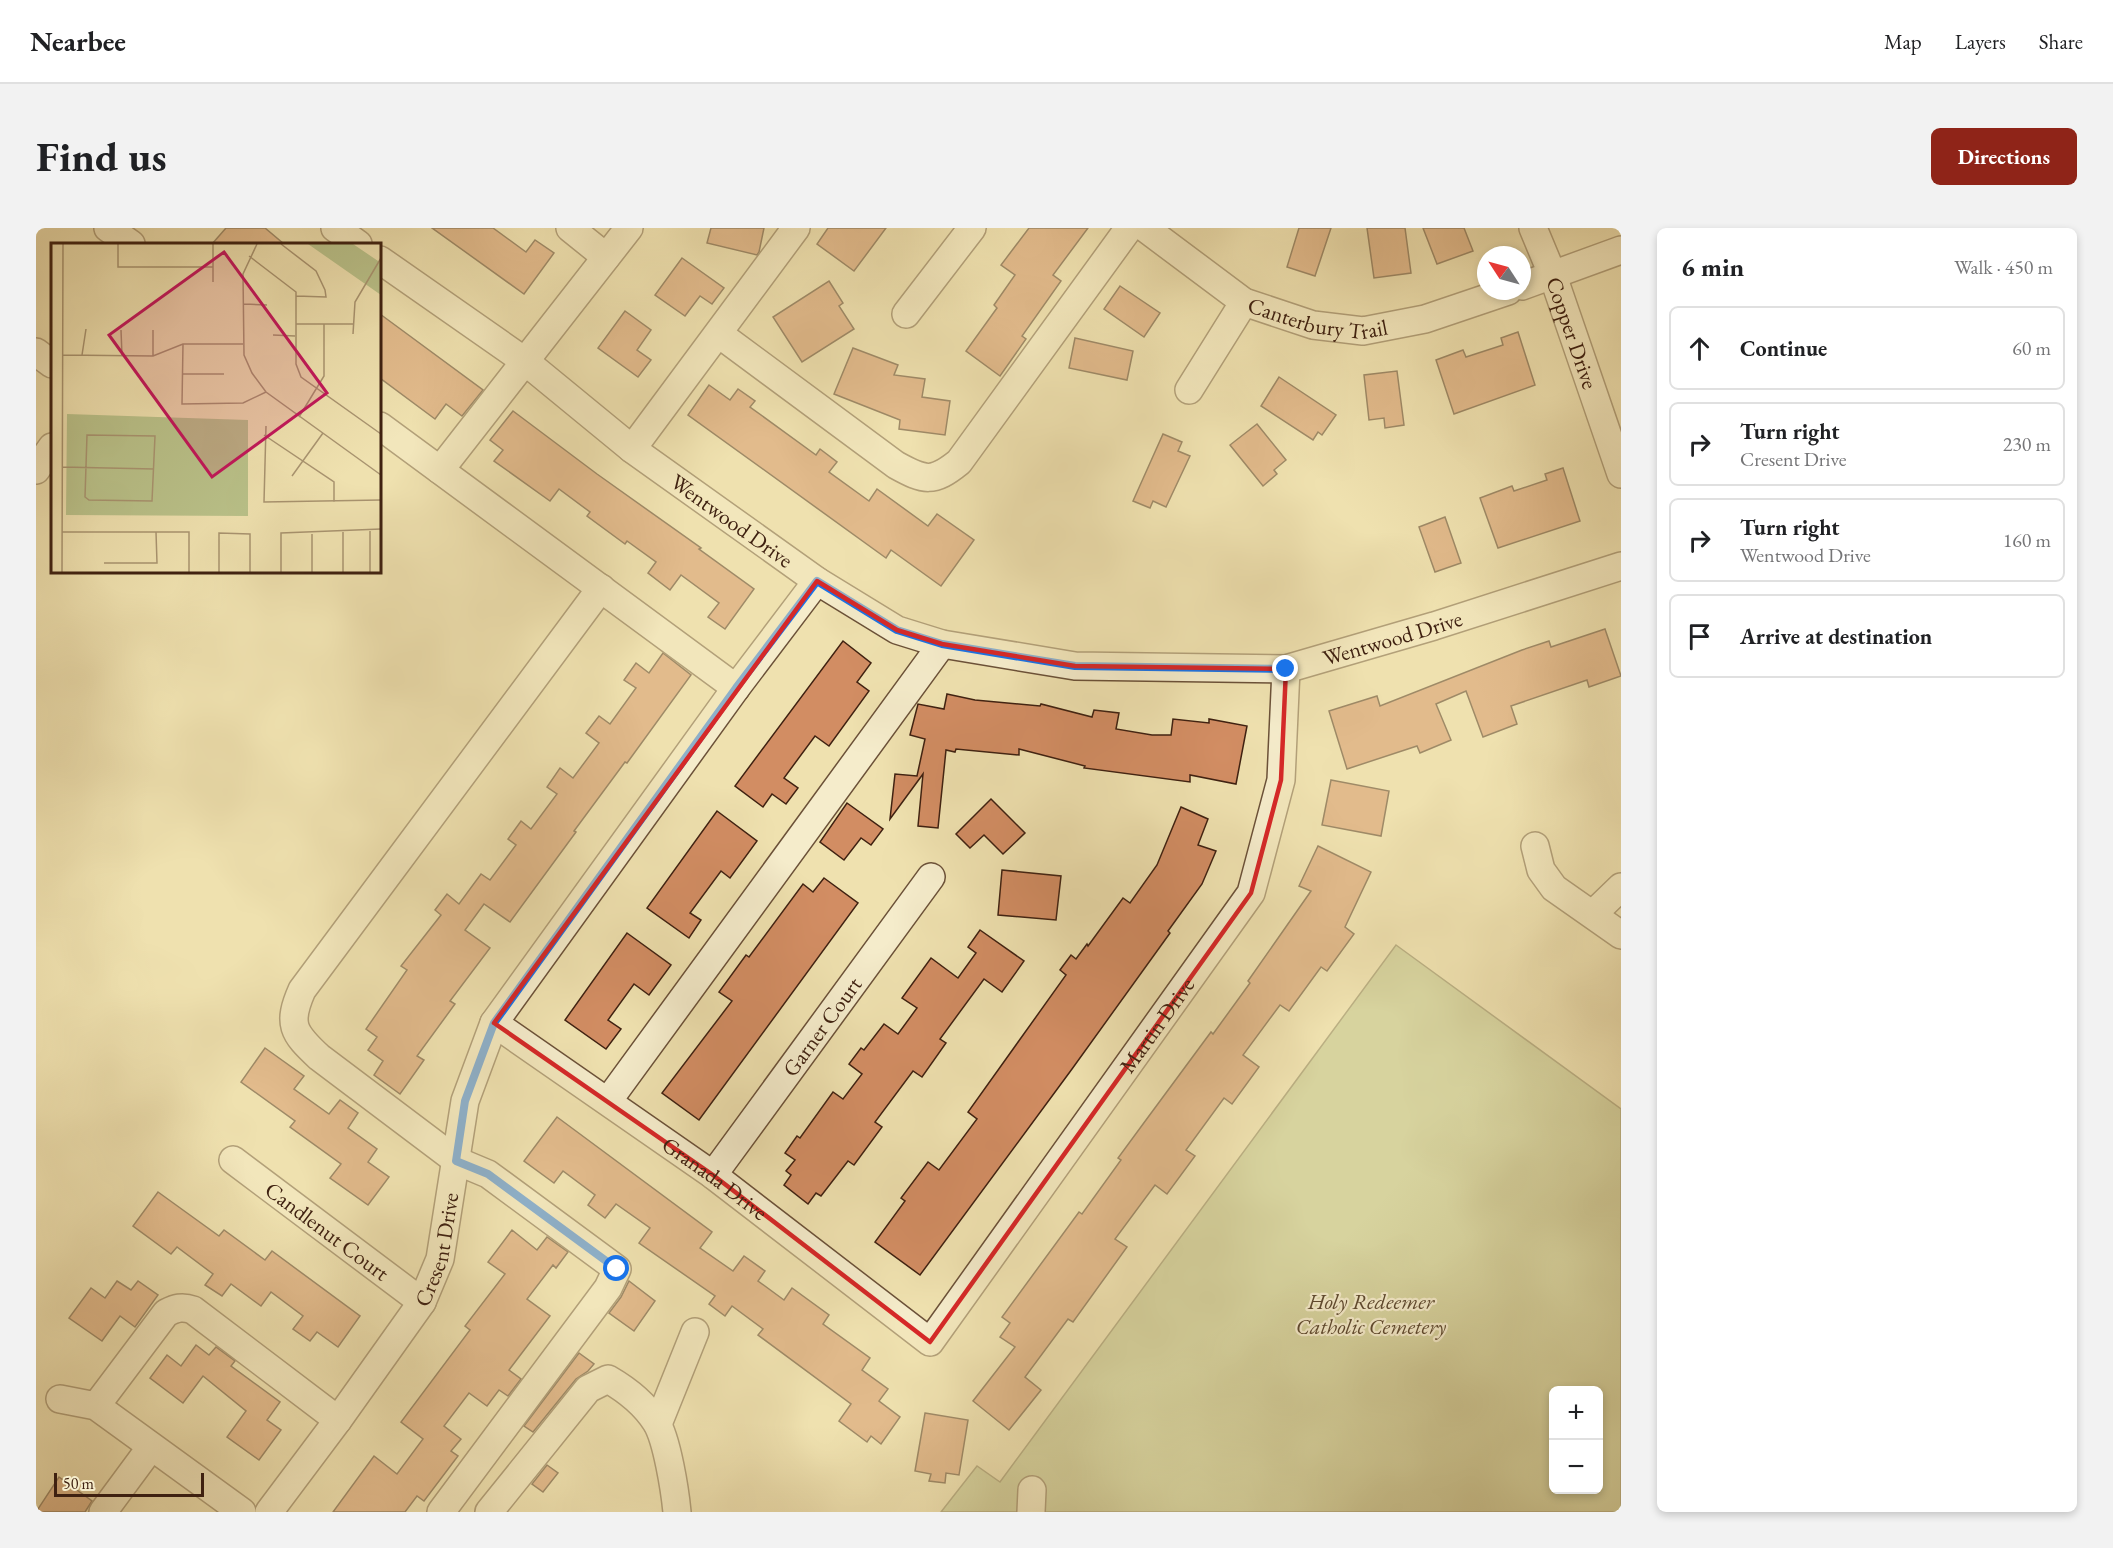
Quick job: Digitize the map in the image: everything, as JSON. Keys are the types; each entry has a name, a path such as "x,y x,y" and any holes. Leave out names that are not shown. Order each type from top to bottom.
{"street":[{"path":"108,228 130,243"},
{"path":"334,228 356,243"},
{"path":"570,228 606,257"},
{"path":"440,470 628,228"},
{"path":"632,449 796,228"},
{"path":"906,314 972,228"},
{"path":"719,334 896,465 918,477 942,476 959,462 1129,228"},
{"name":"Canterbury Trail","path":"1145,228 1244,302 1313,325 1363,331 1425,319 1481,300"},
{"name":"Copper Drive","path":"1533,228 1553,276 1621,474"},
{"path":"1531,283 1621,250"},
{"name":"Wentwood Drive","path":"381,261 526,362 632,449 817,581 897,630 942,644 1075,666 1286,669 1434,626 1621,566"},
{"path":"1189,390 1244,302"},
{"path":"36,352 51,363"},
{"path":"381,427 736,688"},
{"path":"36,470 51,448"},
{"name":"Cresent Drive","path":"269,1512 422,1302 440,1258 465,1101 494,1023 736,688 817,581"},
{"path":"441,1512 608,1288 617,1269 488,1174 456,1161 319,1057 300,1039 294,1025 296,1005 303,990 601,588"},
{"path":"608,1101 942,644"},
{"name":"Martin Drive","path":"930,1342 1251,892 1281,780 1286,669"},
{"path":"1535,846 1541,870 1554,888 1621,935"},
{"name":"Garner Court","path":"713,1175 932,877"},
{"path":"1593,914 1621,887"},
{"name":"Granada Drive","path":"494,1023 713,1175 930,1342"},
{"name":"Candlenut Court","path":"233,1160 422,1302"},
{"path":"96,1406 166,1313 185,1307 193,1310 338,1420"},
{"path":"658,1424 694,1332"},
{"path":"489,1512 588,1389 608,1379 641,1403 658,1424 669,1462 677,1512"},
{"path":"60,1399 96,1406 242,1512"},
{"path":"103,1512 151,1447"}],"highlighted area":[{"path":"817,581 897,630 942,644 1075,666 1286,669 1281,780 1251,893 930,1342 713,1175 494,1023"}],"green space":[{"name":"Holy Redeemer Catholic Cemetery","path":"1396,945 1621,1109 1621,1512 941,1512 977,1466 1000,1482"}],"building":[{"path":"226,228 265,228 283,243 213,243"},
{"path":"432,228 493,228 526,252 535,240 554,253 524,294"},
{"path":"711,228 764,228 759,252 757,255 707,243"},
{"path":"828,228 886,228 854,271 817,244"},
{"path":"1029,228 1088,228 1053,275 1061,281 1022,336 1026,339 1000,376 966,351 997,308 994,305 1015,275 1001,265"},
{"path":"1299,228 1331,228 1315,276 1287,267"},
{"path":"1367,228 1405,228 1411,273 1374,278"},
{"path":"1423,228 1464,228 1473,251 1437,264"},
{"path":"682,258 724,288 712,304 700,296 685,316 655,295"},
{"path":"829,281 843,303 839,306 854,329 802,362 773,317"},
{"path":"1120,286 1160,313 1144,337 1104,309"},
{"path":"625,311 651,330 637,350 651,360 638,377 598,348"},
{"path":"381,315 483,390 462,416 446,404 435,419 381,379"},
{"path":"1518,332 1535,385 1454,414 1436,360 1463,350 1466,357 1503,345 1501,338"},
{"path":"1075,338 1133,351 1127,380 1069,368"},
{"path":"853,348 898,365 894,375 925,379 922,397 950,401 945,435 899,429 900,420 834,394"},
{"path":"1397,371 1404,425 1385,428 1384,418 1369,420 1364,375"},
{"path":"1279,377 1336,415 1322,435 1318,432 1313,440 1261,406"},
{"path":"709,385 730,400 738,389 755,401 750,407 816,455 820,449 837,462 829,472 869,501 877,489 928,526 937,514 974,540 941,586 891,550 886,558 688,415"},
{"path":"513,411 754,589 725,629 708,617 719,603 681,575 670,590 648,573 656,562 627,541 625,544 587,516 590,512 559,489 550,501 494,461 503,450 490,440"},
{"path":"1257,424 1286,460 1274,470 1277,474 1263,486 1230,445"},
{"path":"1163,434 1182,442 1178,451 1190,456 1166,507 1153,501 1150,508 1133,501"},
{"path":"1563,468 1580,521 1498,548 1480,498 1512,486 1514,491 1547,480 1545,474"},
{"path":"1445,517 1461,563 1435,572 1419,527"},
{"path":"1605,629 1621,676 1589,687 1587,680 1511,706 1517,724 1483,737 1466,691 1436,704 1451,740 1420,753 1417,746 1347,769 1329,711 1377,696 1380,706 1522,650 1549,641 1551,647"},
{"path":"843,641 871,663 857,682 869,691 829,746 815,736 784,778 798,788 786,804 772,794 763,807 735,786"},
{"path":"663,653 691,675 574,831 576,832 510,922 484,904 465,930 490,948 450,1001 455,1004 417,1056 424,1060 400,1094 374,1075 383,1061 368,1050 377,1037 366,1029 407,970 401,966 441,915 435,910 447,894 459,904 481,874 490,880 516,845 508,839 521,821 531,829 557,794 547,787 560,768 573,778 599,743 586,733 599,716 610,724 636,688 624,680 636,663 649,673"},
{"path":"947,694 975,700 1040,706 1041,704 1092,717 1094,710 1119,713 1116,729 1152,735 1171,735 1173,719 1209,723 1209,719 1247,726 1236,784 1190,775 1190,782 1084,768 1085,766 1019,749 1019,755 946,750 938,828 918,826 923,774 890,819 895,774 917,776 925,739 910,735 918,704 944,709"},
{"path":"1331,780 1389,791 1381,836 1322,825"},
{"path":"991,799 1025,833 1003,854 984,835 970,848 956,834"},
{"path":"847,803 883,829 871,845 861,838 844,860 820,842"},
{"path":"1181,807 1208,819 1198,845 1216,851 1202,884 1168,931 1170,933 1072,1069 920,1275 875,1242 905,1201 901,1198 928,1162 939,1170 977,1119 968,1112 1066,975 1060,970 1071,955 1076,959 1087,944 1088,946 1123,898 1130,903 1157,865"},
{"path":"717,811 757,841 730,878 721,871 690,913 701,920 689,938 647,908"},
{"path":"1318,846 1371,872 1345,927 1354,934 1327,971 1321,967 1289,1011 1280,1005 1243,1055 1259,1067 1232,1104 1224,1098 1186,1150 1195,1156 1167,1194 1155,1185 1115,1239 1127,1247 1073,1322 1068,1319 1025,1377 1041,1390 1009,1430 973,1401 1015,1347 1000,1337 1010,1323 1002,1317 1079,1212 1082,1214 1121,1160 1118,1158 1250,983 1248,981 1311,891 1299,886"},
{"path":"1002,870 1061,876 1056,920 998,915"},
{"path":"824,878 858,903 699,1120 662,1093 732,1001 719,992 746,955 749,957 803,884 813,892"},
{"path":"980,930 1024,961 1002,992 984,979 940,1039 946,1043 922,1077 913,1071 875,1122 882,1127 854,1165 848,1161 821,1196 816,1193 808,1204 784,1185 791,1175 786,1171 795,1160 785,1153 797,1136 800,1138 833,1092 843,1099 862,1074 849,1064 861,1048 864,1050 884,1024 898,1034 917,1008 902,998 931,958 958,978 976,953 968,947"},
{"path":"627,933 671,965 649,995 634,984 608,1020 621,1029 606,1049 565,1020"},
{"path":"265,1048 304,1076 294,1089 329,1114 340,1100 358,1113 348,1128 377,1149 368,1162 389,1177 368,1205 330,1178 341,1164 290,1127 295,1121 241,1082"},
{"path":"557,1117 712,1232 700,1248 733,1271 744,1256 765,1271 758,1281 784,1300 792,1288 829,1315 823,1324 870,1358 862,1370 888,1389 879,1401 900,1417 881,1444 871,1436 867,1442 839,1421 851,1404 758,1335 763,1329 732,1306 725,1316 709,1304 715,1296 639,1243 650,1228 616,1204 605,1218 588,1205 595,1195 563,1171 554,1183 524,1161"},
{"path":"158,1192 219,1236 224,1230 265,1260 272,1251 360,1316 338,1347 317,1332 310,1341 293,1329 303,1316 271,1292 261,1306 231,1284 222,1296 205,1285 213,1274 177,1247 171,1254 133,1226"},
{"path":"512,1230 537,1250 547,1237 568,1252 556,1268 553,1265 527,1299 550,1316 509,1370 521,1379 508,1396 499,1390 487,1406 469,1393 444,1426 461,1439 451,1451 458,1456 424,1501 417,1496 405,1512 333,1512 374,1456 397,1474 423,1439 401,1422 470,1330 465,1326 505,1274 488,1262"},
{"path":"117,1281 131,1290 138,1281 158,1295 135,1327 120,1316 102,1341 69,1318 91,1288 105,1298"},
{"path":"629,1281 655,1301 634,1331 609,1313"},
{"path":"196,1345 209,1355 216,1347 235,1361 231,1366 280,1402 267,1420 281,1430 259,1460 227,1437 246,1411 203,1376 183,1403 150,1378 167,1355 181,1366"},
{"path":"579,1353 594,1364 576,1379 533,1432 524,1426"},
{"path":"925,1413 968,1420 959,1475 946,1473 945,1483 929,1481 931,1474 915,1471"},
{"path":"547,1465 558,1473 543,1492 532,1484"},
{"path":"59,1477 92,1501 85,1512 36,1512"}],"route":[{"path":"617,1269 488,1174 456,1161 465,1101 494,1023 736,688 817,581 897,630 942,644 1075,666 1286,669"}]}
